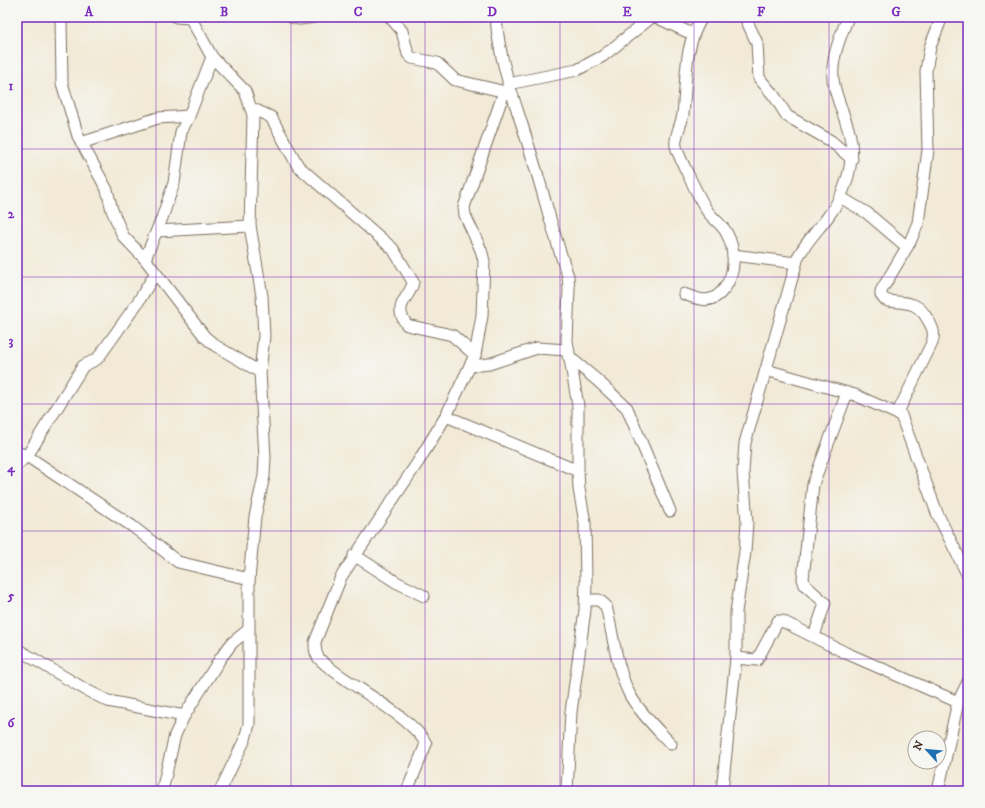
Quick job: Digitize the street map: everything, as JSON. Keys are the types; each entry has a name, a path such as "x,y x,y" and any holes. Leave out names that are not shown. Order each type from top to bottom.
{"street":[{"path":"61,17 62,83 73,124 107,190 112,210 124,236 145,259 204,337 216,346 260,372"},
{"path":"176,17 191,17 212,57 245,91 251,108 253,164 250,226 262,296 264,336 260,372 265,457 264,476 255,517 249,579 248,724 245,739 220,791"},
{"path":"291,17 299,19 315,17"},
{"path":"390,17 402,32 408,54 412,58 437,63 455,80 507,90 577,70 603,56 652,17"},
{"path":"496,17 500,55 507,90 529,147 553,232 568,276 568,353 578,406 578,471 579,489 585,523 586,600 571,712 567,791"},
{"path":"656,17 692,34"},
{"path":"684,294 700,301 713,299 722,291 732,274 733,255 726,232 706,209 676,147 683,115 688,48 692,34 702,17"},
{"path":"745,17 757,43 759,78 775,96 787,116 831,141 852,158"},
{"path":"722,791 736,658 736,612 745,552 747,522 742,460 796,263 804,246 828,216 840,197 847,181 852,158 852,145 833,84 833,68 838,40 848,17"},
{"path":"942,17 930,47 926,71 928,150 918,223 907,247 881,291 881,295 884,299 910,304 922,310 933,329 934,335 932,343 899,410 936,513 968,576"},
{"path":"145,259 157,231 174,183 180,132 189,116 212,57"},
{"path":"407,791 426,744 424,739 409,724 351,684 319,658 314,649 315,642 341,577 354,555 395,499 446,416 475,355 482,316 484,261 481,250 465,215 464,207 507,90"},
{"path":"251,108 270,117 298,166 393,249 413,282 412,286 404,297 402,304 403,320 407,325 452,335 475,355"},
{"path":"82,142 158,118 189,116"},
{"path":"840,197 867,213 907,247"},
{"path":"157,231 250,226"},
{"path":"733,255 796,263"},
{"path":"17,465 22,454 83,366 97,359 101,354 138,302 155,274"},
{"path":"470,366 489,364 537,348 568,353 627,408 670,512"},
{"path":"766,370 847,393 856,394 900,416"},
{"path":"814,636 825,603 805,586 803,578 813,484 847,393"},
{"path":"446,416 578,471"},
{"path":"22,454 132,526 178,562 249,579"},
{"path":"354,555 396,582 424,596"},
{"path":"586,600 599,600 606,606 624,680 631,696 642,712 671,744"},
{"path":"736,658 752,661 757,660 780,620 846,653 958,702"},
{"path":"162,791 175,734 184,716 220,659 232,643 248,630"},
{"path":"17,649 88,692 108,700 184,716"},
{"path":"938,791 958,702 968,682"}]}
